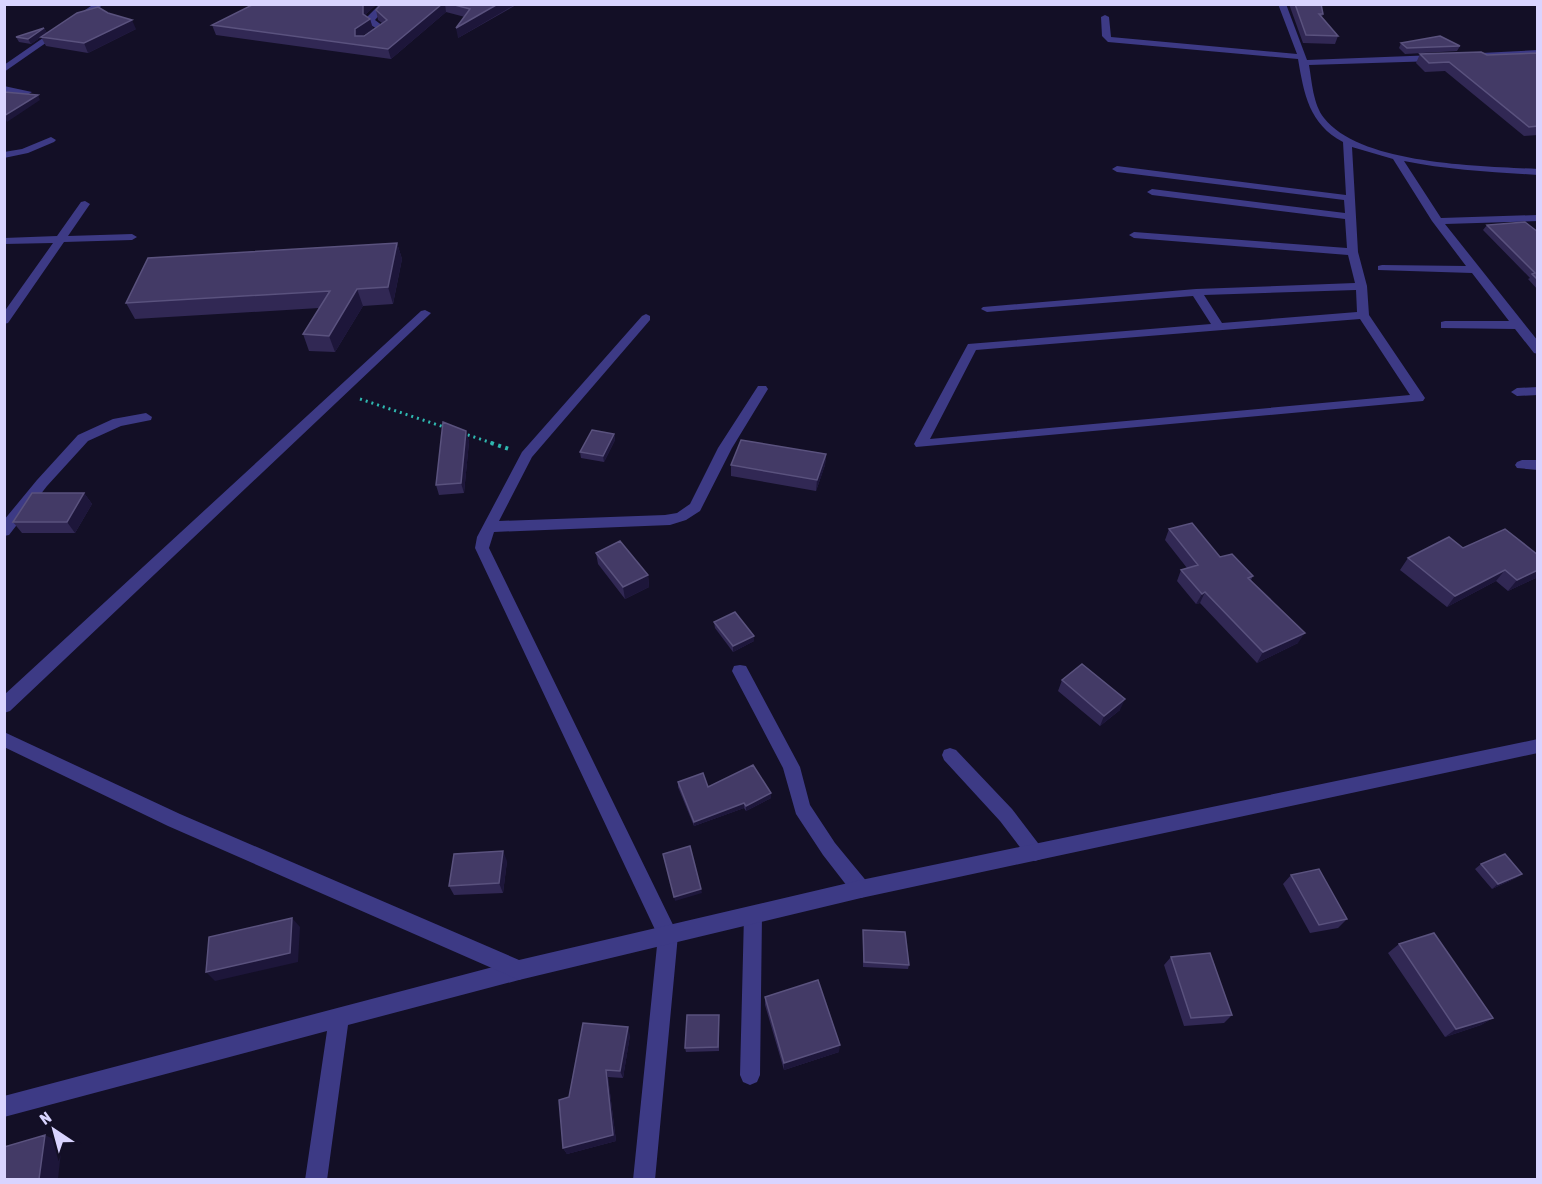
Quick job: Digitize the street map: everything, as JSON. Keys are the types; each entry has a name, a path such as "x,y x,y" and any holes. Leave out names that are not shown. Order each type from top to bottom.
{"street":[{"path":"73,22 100,4"},
{"path":"362,42 383,29 371,21 371,17 385,4"},
{"path":"1282,4 1303,60 1309,96 1319,119 1331,132 1347,143 1397,158 1476,168 1538,172"},
{"path":"1105,17 1108,39 1303,60 1443,58"},
{"path":"4,69 63,27"},
{"path":"1467,57 1538,53"},
{"path":"4,89 27,92"},
{"path":"4,154 26,151 51,140"},
{"path":"1347,143 1353,252 1361,286 1363,315 1419,398 921,444 972,346 1363,315"},
{"path":"1397,158 1437,221 1538,350"},
{"path":"1117,169 1349,198"},
{"path":"1152,192 1352,217"},
{"path":"4,321 85,204"},
{"path":"1437,221 1538,218"},
{"path":"1521,219 1531,228"},
{"path":"1134,236 1353,252"},
{"path":"4,241 132,237"},
{"path":"1382,268 1475,270"},
{"path":"987,309 1196,292 1361,286"},
{"path":"1196,292 1218,326"},
{"path":"4,706 425,313"},
{"path":"644,1179 668,935 482,548 484,537 527,455 646,318"},
{"path":"1445,325 1518,325"},
{"path":"490,527 678,519 688,515 695,507 725,448 762,389"},
{"path":"1517,392 1538,392"},
{"path":"4,531 42,483 83,438 118,422 146,417"},
{"path":"1522,465 1538,465"},
{"path":"740,671 791,767 802,808 829,849 861,889"},
{"path":"4,739 174,820 519,970"},
{"path":"4,1107 519,970 861,889 1538,746"},
{"path":"950,755 1006,815 1035,853"},
{"path":"750,1075 753,915"},
{"path":"316,1179 339,1018"}],"path":[{"path":"340,392 450,429"},
{"path":"461,433 527,455"}],"building":[{"path":"254,4 364,4 363,14 370,19 355,29 355,36 364,36 387,20 376,10 381,4 442,4 388,49 212,25"},
{"path":"451,4 498,4 456,28 470,9"},
{"path":"1295,4 1321,4 1323,14 1319,14 1338,36 1306,35"},
{"path":"98,7 108,13 132,20 84,43 41,37 77,13"},
{"path":"44,28 28,39 16,37"},
{"path":"1440,36 1460,46 1407,48 1401,43"},
{"path":"1481,52 1487,55 1538,53 1538,126 1529,127 1449,62 1429,63 1420,54"},
{"path":"4,92 38,95 4,116"},
{"path":"1525,222 1538,232 1538,280 1532,274 1535,273 1487,225"},
{"path":"397,243 388,287 357,289 329,336 303,334 330,291 126,303 148,258"},
{"path":"443,422 466,431 461,483 436,485"},
{"path":"592,430 614,434 603,456 580,452"},
{"path":"741,440 826,454 817,480 731,465"},
{"path":"32,493 84,493 67,522 13,522"},
{"path":"1192,523 1220,557 1232,554 1253,576 1248,578 1305,633 1263,652 1205,592 1202,594 1181,570 1198,565 1169,529"},
{"path":"1505,529 1538,555 1538,570 1517,580 1505,570 1455,596 1408,558 1449,537 1463,548"},
{"path":"620,541 648,575 623,587 596,553"},
{"path":"735,612 754,636 733,646 714,622"},
{"path":"1082,664 1125,699 1104,716 1062,680"},
{"path":"753,765 771,793 746,806 744,803 694,822 678,782 703,773 708,787"},
{"path":"690,846 701,889 674,897 663,854"},
{"path":"503,851 499,883 449,886 454,854"},
{"path":"1505,854 1522,874 1498,884 1481,864"},
{"path":"1319,869 1347,919 1319,925 1291,875"},
{"path":"292,918 290,953 206,972 209,937"},
{"path":"863,930 905,932 909,965 864,962"},
{"path":"1434,933 1493,1018 1456,1029 1399,944"},
{"path":"1210,953 1232,1015 1191,1018 1171,957"},
{"path":"818,980 840,1045 784,1063 765,997"},
{"path":"687,1015 719,1015 718,1047 685,1048"},
{"path":"583,1023 628,1027 620,1071 606,1070 613,1135 563,1148 559,1100 569,1097"},
{"path":"45,1135 39,1179 4,1179 4,1147"}]}
